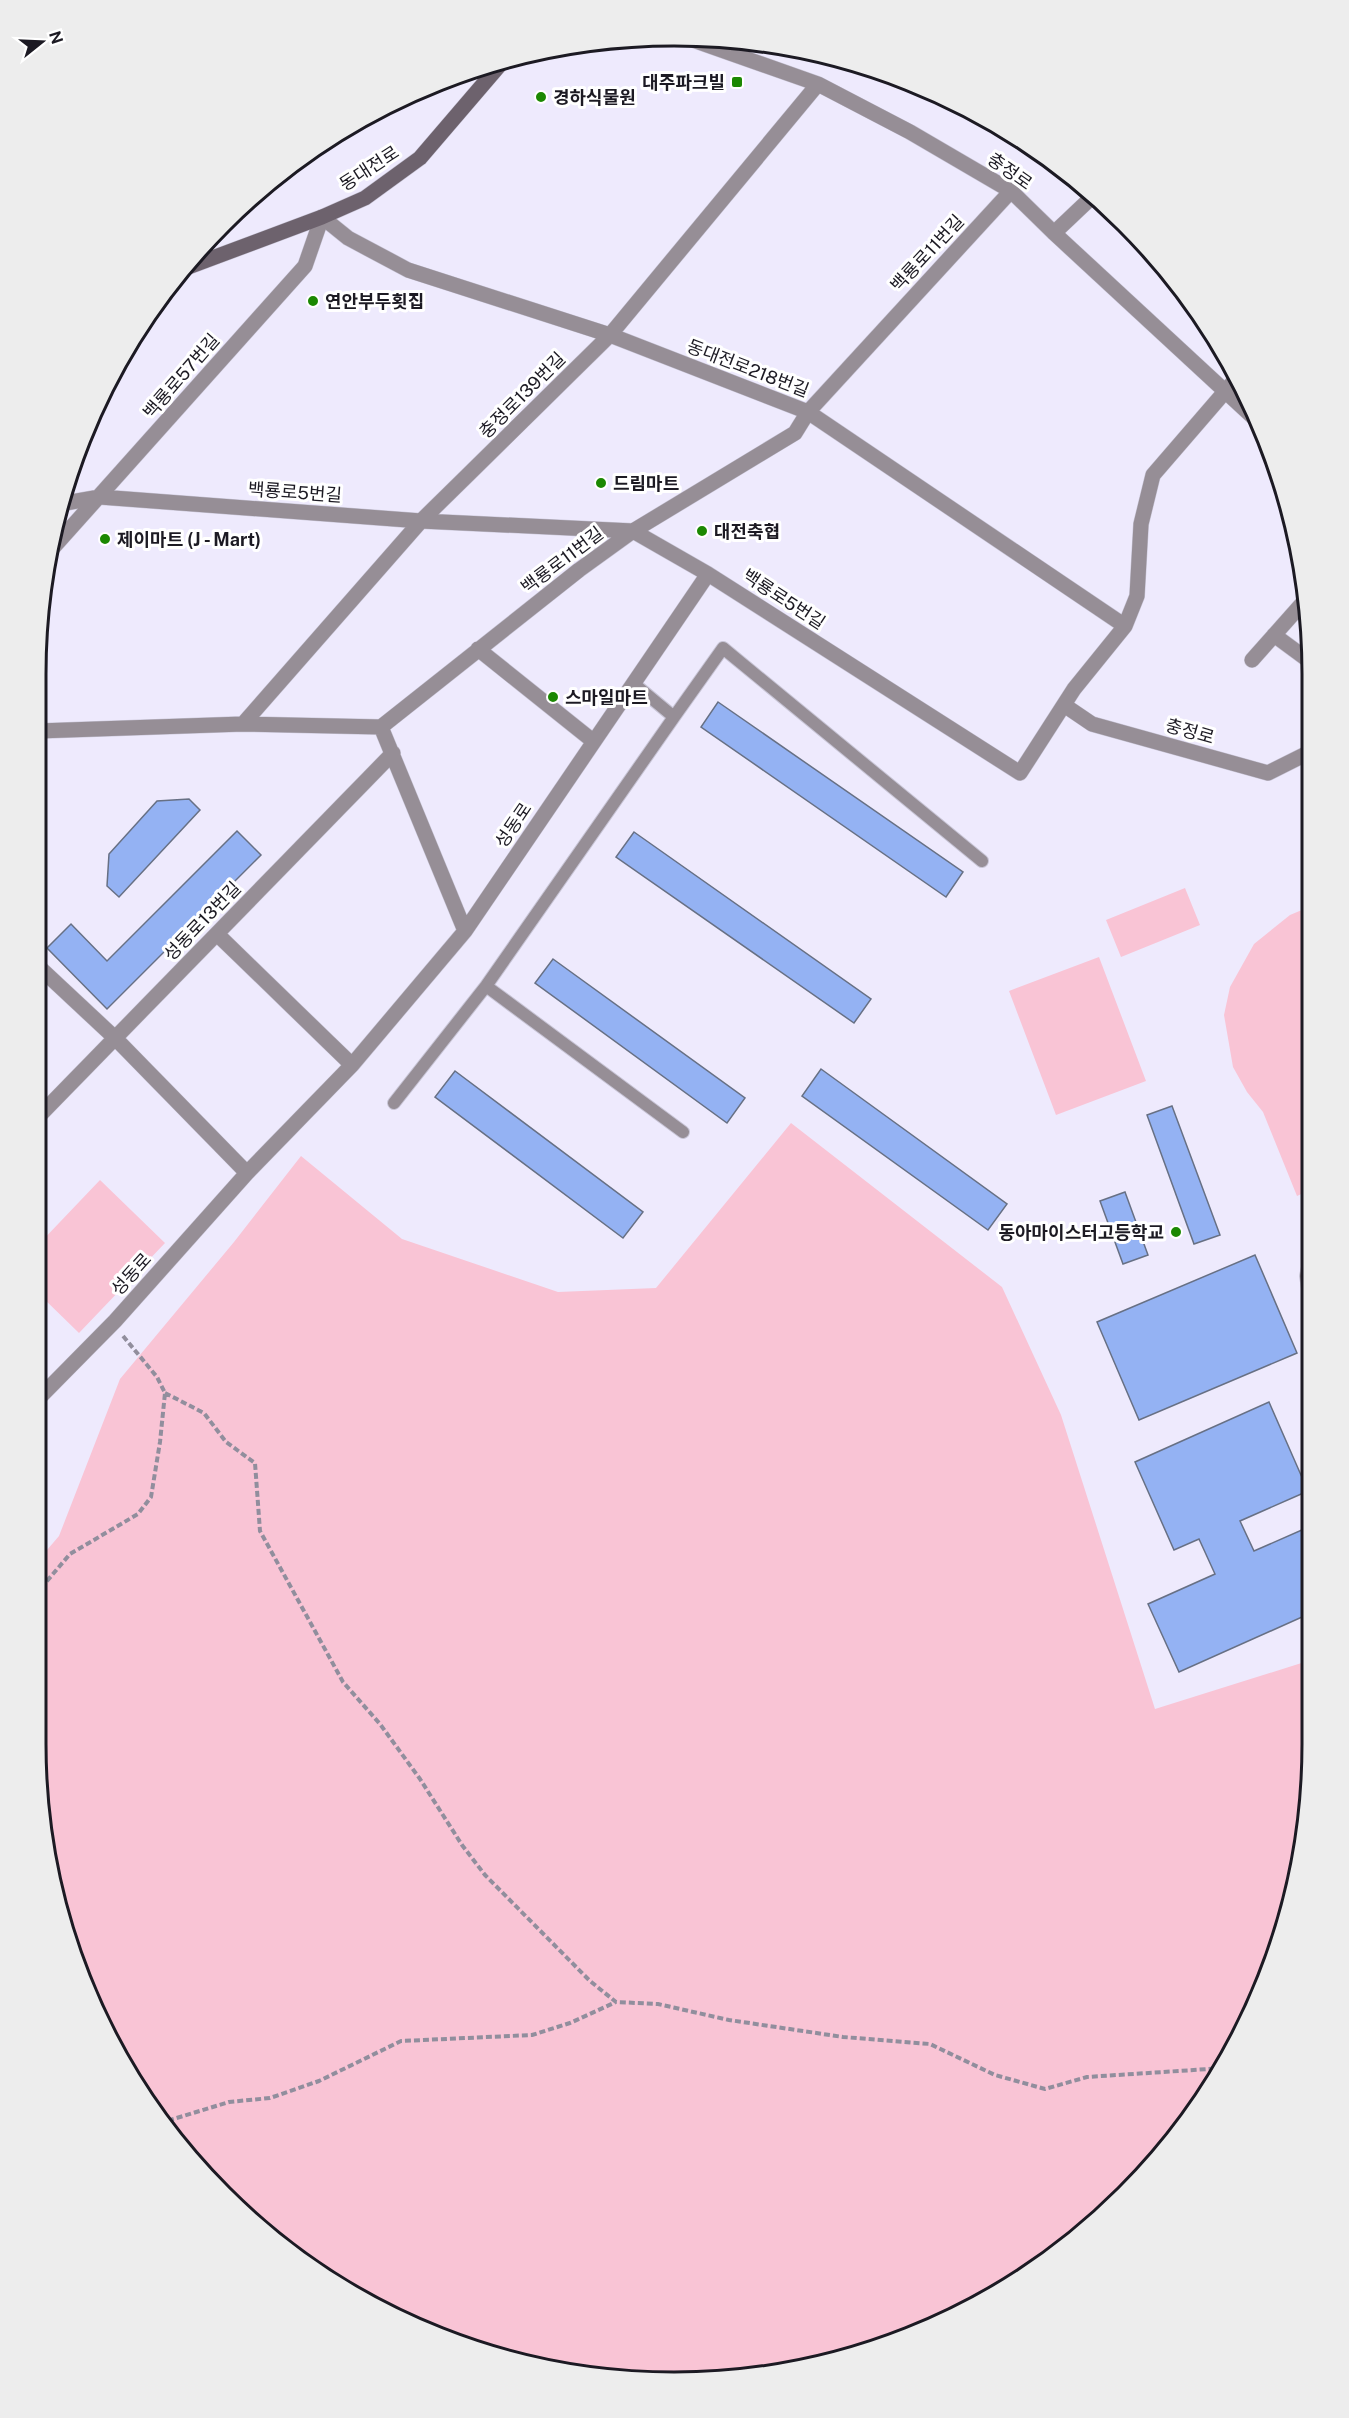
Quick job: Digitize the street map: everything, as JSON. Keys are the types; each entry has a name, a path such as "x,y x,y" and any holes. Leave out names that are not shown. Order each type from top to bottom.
{"main road":[{"name":"동대전로","path":"200,263 322,217 365,198 420,158 494,74"},
{"path":"485,85 487,76"}],"street":[{"name":"충정로","path":"716,48 818,84 910,132 1011,191 1054,234 1243,408"},
{"name":"충정로139번길","path":"243,724 421,521 610,335 818,84"},
{"name":"백룡로11번길","path":"381,727 633,531 795,433 808,412 1011,191"},
{"path":"1054,234 1088,201"},
{"name":"동대전로218번길","path":"322,217 348,238 408,270 610,335 808,412 1125,626"},
{"name":"백룡로57번길","path":"62,538 304,266 322,217"},
{"name":"백룡로5번길","path":"71,502 100,497 421,521 633,531 708,574 1020,773 1064,705 1125,626 1137,596 1141,524 1153,475 1231,384"},
{"name":"성동로","path":"46,1391 113,1324 247,1173 352,1065 465,931 708,574"},
{"path":"1252,660 1298,608"},
{"path":"1274,635 1302,656"},
{"path":"478,650 593,741"},
{"name":"충정로","path":"1064,705 1092,724 1268,773 1303,756"},
{"path":"46,731 243,724 381,727 465,931"},
{"name":"성동로13번길","path":"46,1109 393,753"},
{"path":"216,934 352,1065"},
{"path":"46,974 115,1038 247,1173"}],"lane":[{"path":"394,1103 486,986 723,648 981,861"},
{"path":"633,683 674,717"},
{"path":"486,986 683,1132"}],"path":[{"path":"46,1582 70,1554 138,1514 151,1497 165,1393 157,1377 113,1324"},
{"path":"165,1393 204,1413 226,1443 255,1463 260,1531 343,1682 387,1733 420,1779 462,1845 485,1875 590,1981 616,2002"},
{"path":"171,2120 229,2102 270,2098 320,2081 401,2041 532,2035 570,2023 616,2002 658,2004 729,2020 843,2037 930,2044 995,2075 1045,2089 1087,2077 1211,2069"}],"shaded area":[{"path":"1185,888 1200,925 1121,957 1106,920"},
{"path":"1303,910 1303,1193 1297,1196 1263,1112 1247,1092 1233,1067 1224,1015 1230,987 1254,944 1290,915"},
{"path":"1099,957 1146,1081 1056,1115 1009,991"},
{"path":"791,1123 1002,1287 1061,1415 1155,1709 1303,1663 1303,1744 1297,1825 1281,1906 1269,1945 1255,1984 1218,2058 1173,2126 1147,2158 1089,2216 1057,2242 988,2287 915,2324 837,2350 797,2359 756,2366 674,2372 593,2366 552,2359 512,2350 434,2324 397,2307 326,2266 260,2216 230,2188 176,2126 152,2092 111,2021 94,1984 68,1906 59,1866 52,1825 46,1744 46,1551 59,1536 120,1379 234,1242 301,1156 402,1239 558,1292 656,1288"},
{"path":"100,1180 165,1243 79,1333 46,1301 46,1237"}],"building":[{"path":"718,702 963,872 946,897 701,727"},
{"path":"189,799 200,810 119,897 107,886 109,854 157,801"},
{"path":"237,831 261,855 107,1009 47,948 71,924 107,961"},
{"path":"634,832 871,999 854,1023 616,857"},
{"path":"553,959 745,1098 727,1123 535,983"},
{"path":"821,1069 1007,1204 988,1230 802,1096"},
{"path":"455,1071 643,1212 623,1238 435,1097"},
{"path":"1172,1106 1220,1235 1194,1244 1147,1115"},
{"path":"1125,1192 1148,1255 1123,1264 1100,1201"},
{"path":"1255,1255 1297,1353 1139,1420 1097,1322"},
{"path":"1269,1402 1303,1480 1303,1493 1240,1521 1254,1551 1303,1530 1303,1617 1179,1672 1148,1604 1215,1574 1199,1539 1174,1550 1135,1462"}],"place":[{"name":"대주파크빌","path":"737,82"},
{"name":"경하식물원","path":"541,97"},
{"name":"연안부두횟집","path":"313,301"},
{"name":"드림마트","path":"601,483"},
{"name":"대전축협","path":"702,531"},
{"name":"제이마트 (J - Mart)","path":"105,539"},
{"name":"스마일마트","path":"553,697"},
{"name":"동아마이스터고등학교","path":"1176,1232"}]}
